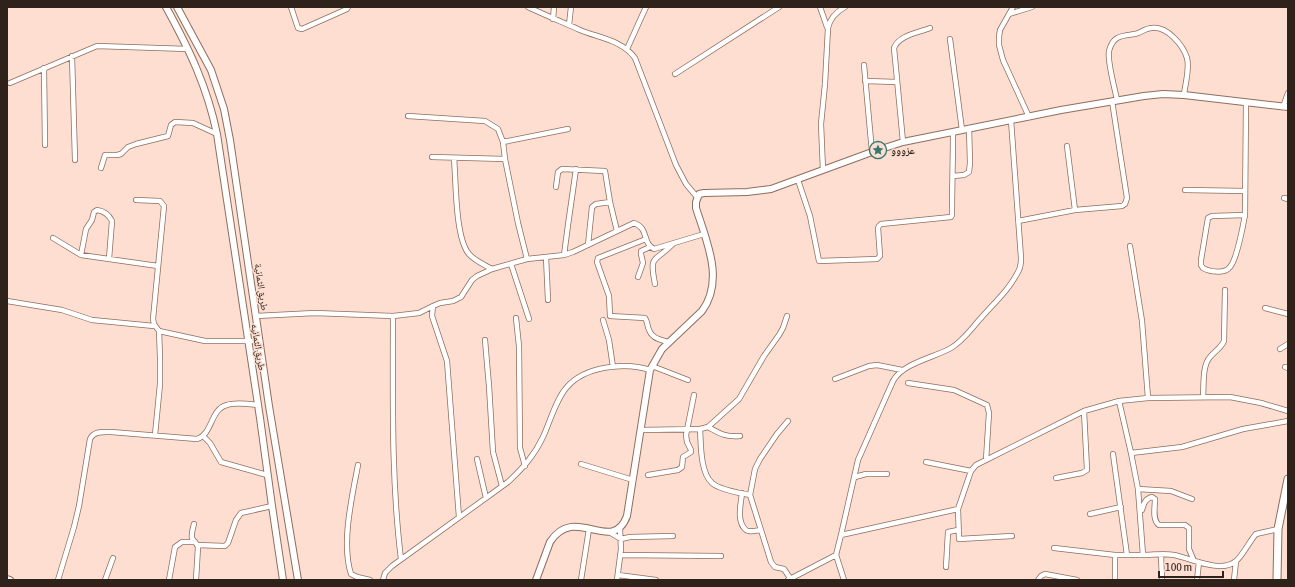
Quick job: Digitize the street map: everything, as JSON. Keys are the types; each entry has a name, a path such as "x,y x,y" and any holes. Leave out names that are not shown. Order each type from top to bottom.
{"main road":[{"path":"1277,580 1278,529 1285,505 1288,479"}],"street":[{"name":"طريق الثمانيه","path":"166,7 196,66 209,100 218,134 283,579"},
{"name":"طريق الثمانية","path":"177,7 211,70 224,109 298,579"},
{"path":"291,7 298,28 302,29 348,7"},
{"path":"553,19 554,7"},
{"path":"569,25 571,7"},
{"path":"627,49 646,7"},
{"path":"675,74 779,7"},
{"path":"820,7 828,28"},
{"path":"823,170 821,124 828,28 829,23 836,12 845,7"},
{"path":"1013,7 1000,30 998,37 1000,50 1029,117"},
{"path":"1009,14 1032,7"},
{"path":"532,8 553,19 595,36 612,41 627,49 635,58 676,165 686,184 697,197 696,208 712,265 713,276 710,295 702,311 668,342 651,368 627,516 620,529 621,539 617,578 656,580"},
{"path":"903,142 894,48 901,38 930,28"},
{"path":"1018,221 1075,210 1122,206 1126,202 1109,56 1109,50 1112,44 1122,35 1138,33 1152,28 1162,30 1170,34 1178,42 1187,58 1188,65 1184,95"},
{"path":"950,39 962,130"},
{"path":"10,83 91,48 101,46 188,49"},
{"path":"72,56 74,160"},
{"path":"864,65 872,152"},
{"path":"44,68 45,144"},
{"path":"865,81 897,82"},
{"path":"697,197 699,194 704,193 747,192 772,189 903,142 1115,100 1153,94 1184,95 1286,107 1288,92"},
{"path":"1245,215 1212,216 1208,218 1201,260 1201,265 1203,268 1223,271 1229,268 1233,262 1245,215 1246,102"},
{"path":"408,116 485,121 498,129 503,142 518,223 528,259"},
{"path":"844,580 836,555 842,535 858,460 893,381 897,374 902,370 936,356 951,348 961,340 1005,292 1017,274 1021,264 1011,120"},
{"path":"102,168 105,155 121,154 128,147 168,136 171,125 175,122 193,123 218,134"},
{"path":"953,176 964,175 969,172 969,128"},
{"path":"503,142 568,129"},
{"path":"798,180 810,216 817,259 822,262 877,259 880,257 878,228 881,224 951,217 953,132"},
{"path":"1067,146 1075,210"},
{"path":"432,158 505,159"},
{"path":"454,158 459,222 463,243 474,259 492,269"},
{"path":"556,187 558,172 562,169 605,171 617,231"},
{"path":"564,255 576,169"},
{"path":"1185,190 1245,191"},
{"path":"136,200 160,201 164,206 153,319 154,326 159,332 160,371 155,435"},
{"path":"588,245 592,207 596,204 610,202"},
{"path":"81,255 86,229 92,220 94,212 97,210 104,211 112,221 109,259"},
{"path":"256,316 315,313 393,316 419,314 434,306 453,301 461,297 472,280 492,269 528,259 564,255 634,223 642,228 650,247"},
{"path":"638,277 643,263 641,251 650,247 654,249 704,234"},
{"path":"53,238 81,255 158,266"},
{"path":"646,239 598,258 597,262 609,296 610,316 645,318 647,320 649,331 652,335 656,339 668,342"},
{"path":"656,284 652,268 653,262 655,258 674,243"},
{"path":"1130,246 1142,321 1148,398"},
{"path":"546,257 548,300"},
{"path":"512,264 529,319"},
{"path":"1203,397 1207,361 1223,345 1224,341 1225,290"},
{"path":"7,301 62,310 88,319 154,326"},
{"path":"434,306 432,316 447,361 459,517"},
{"path":"1265,308 1288,314"},
{"path":"393,316 393,418 396,520 401,559"},
{"path":"641,430 700,429 708,427 739,399 764,356 779,335 787,316"},
{"path":"516,318 520,448 525,466"},
{"path":"603,320 609,340 613,367"},
{"path":"159,332 205,341 260,341"},
{"path":"485,340 493,452 502,486"},
{"path":"1280,348 1288,344"},
{"path":"835,379 869,366 877,365 902,370"},
{"path":"383,580 385,573 392,566 502,486 525,466 536,450 566,388 585,374 613,367 639,366 651,368 688,380"},
{"path":"908,382 954,390 987,405 989,413 986,460"},
{"path":"648,475 678,470 682,467 683,457 691,452 687,442 686,429 694,394"},
{"path":"1012,536 959,538 958,509 971,471 976,465 1084,411 1119,401 1148,398 1230,397 1261,403 1288,411"},
{"path":"1119,401 1132,453 1138,489 1141,512 1143,555"},
{"path":"58,580 74,527 91,436 95,433 104,432 197,439 204,436 208,431 216,413 223,406 233,404 258,405"},
{"path":"1056,478 1082,473 1087,470 1084,411"},
{"path":"788,421 760,459 755,469 750,495 773,565 784,569 789,579 836,555"},
{"path":"1132,453 1182,447 1242,429 1288,421"},
{"path":"708,427 724,436 740,436"},
{"path":"700,429 702,462 708,478 714,484 727,490 750,495"},
{"path":"204,436 221,462 267,475"},
{"path":"1113,454 1127,555"},
{"path":"477,459 486,498"},
{"path":"926,462 971,471"},
{"path":"581,464 633,480"},
{"path":"358,465 348,528 347,545 350,570 354,576 370,580"},
{"path":"855,476 866,474 887,474"},
{"path":"1138,489 1171,491 1192,499"},
{"path":"742,493 740,514 742,524 746,530 761,530"},
{"path":"1141,512 1147,498 1152,497 1155,499 1156,523 1159,525 1185,525 1189,528 1189,550 1196,562 1197,580"},
{"path":"169,580 175,547 182,542 224,547 228,543 236,520 241,513 272,506"},
{"path":"1090,514 1121,507"},
{"path":"842,535 958,509"},
{"path":"194,524 192,537 196,544 196,580"},
{"path":"536,580 550,542 558,533 567,527 573,526 609,532 621,539 630,537 673,536"},
{"path":"581,580 589,529"},
{"path":"609,532 620,529"},
{"path":"1054,548 1115,555 1173,554 1196,562 1222,567 1236,561 1256,534 1278,529"},
{"path":"946,567 948,532 958,530"},
{"path":"620,555 721,556"},
{"path":"1114,580 1115,555"},
{"path":"1161,555 1162,580"},
{"path":"105,580 113,558"},
{"path":"1234,580 1236,561"},
{"path":"1038,580 1045,574 1076,580"}],"place":[{"name":"عزووو","path":"878,150"}]}
